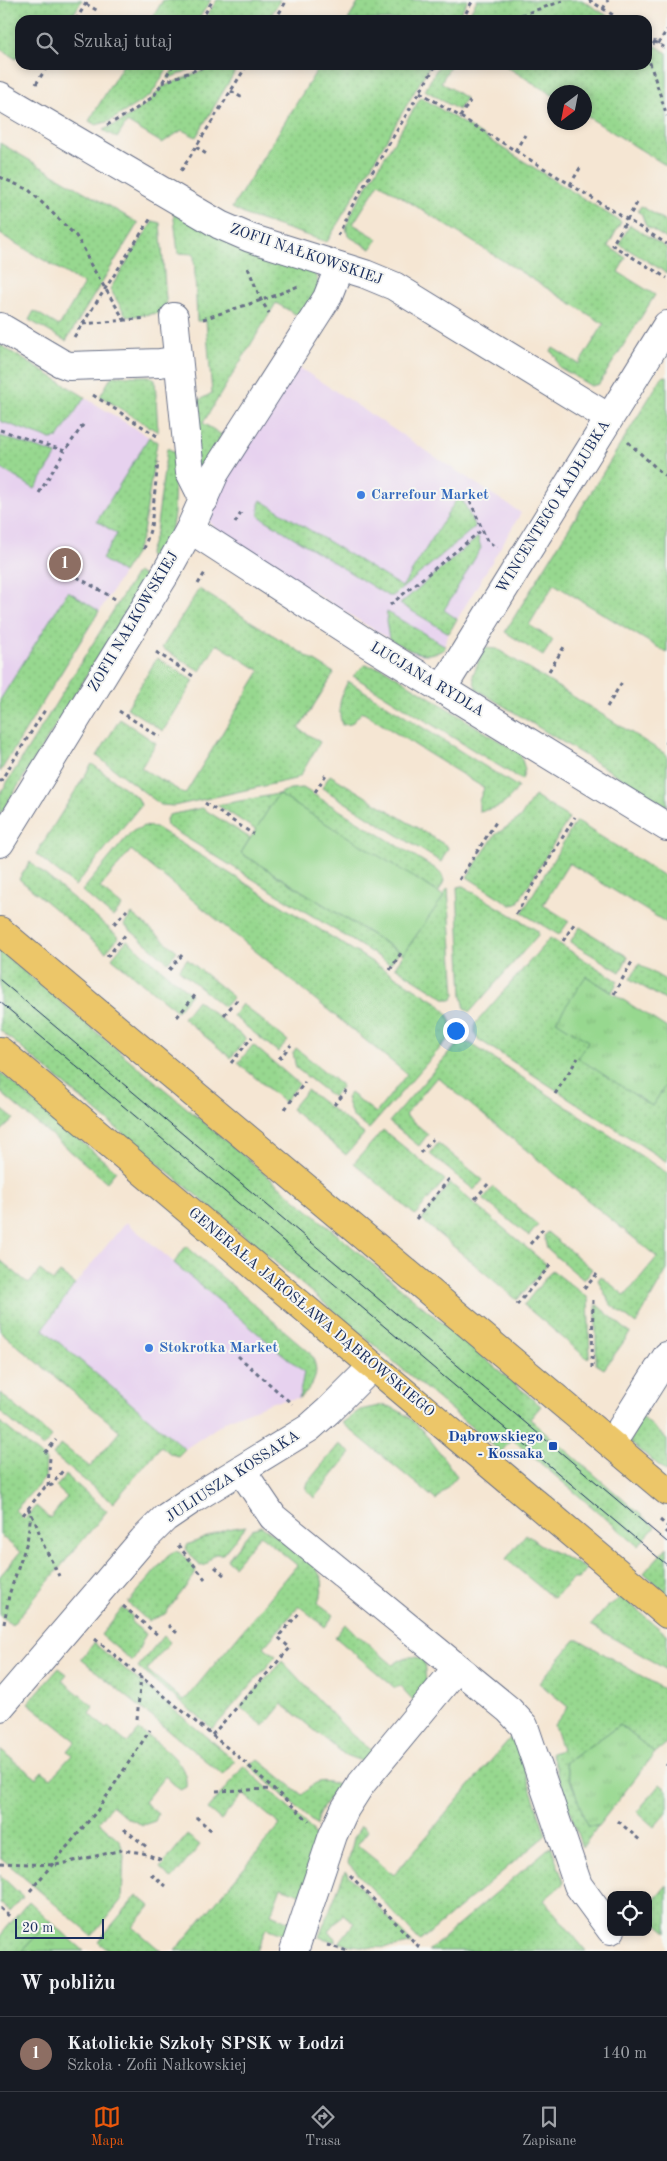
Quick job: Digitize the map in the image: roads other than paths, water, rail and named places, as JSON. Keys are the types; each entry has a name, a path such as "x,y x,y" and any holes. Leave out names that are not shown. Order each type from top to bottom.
{"main road":[{"path":"0,931 667,1491"},
{"name":"GENERAŁA JAROSŁAWA DĄBROWSKIEGO","path":"0,1051 667,1614"}],"street":[{"name":"ZOFII NAŁKOWSKIEJ","path":"0,96 220,225 259,241 372,276 394,286 617,428"},
{"name":"ZOFII NAŁKOWSKIEJ","path":"0,843 163,578 190,529 215,473 328,298 336,276"},
{"path":"174,317 190,472 204,500"},
{"path":"0,327 61,363 70,366 160,363 178,360"},
{"name":"WINCENTEGO KADŁUBKA","path":"442,689 617,428 663,342"},
{"name":"LUCJANA RYDLA","path":"190,529 362,640 667,827"},
{"path":"608,1441 619,1432 667,1356"},
{"name":"JULIUSZA KOSSAKA","path":"0,1707 73,1621 165,1518 193,1499 242,1471 321,1419 373,1366"},
{"path":"242,1471 273,1517 509,1710 524,1726 578,1885 607,1925"},
{"path":"294,1951 333,1835 345,1809 361,1784 458,1668"}],"tram line":[{"path":"0,980 667,1542"},
{"path":"0,1002 667,1565"}],"place":[{"name":"Carrefour Market","path":"361,495"},
{"name":"Katolickie Szkoły SPSK w Łodzi","path":"65,564"},
{"name":"Stokrotka Market","path":"149,1348"},
{"name":"Dąbrowskiego - Kossaka","path":"553,1446"}]}
